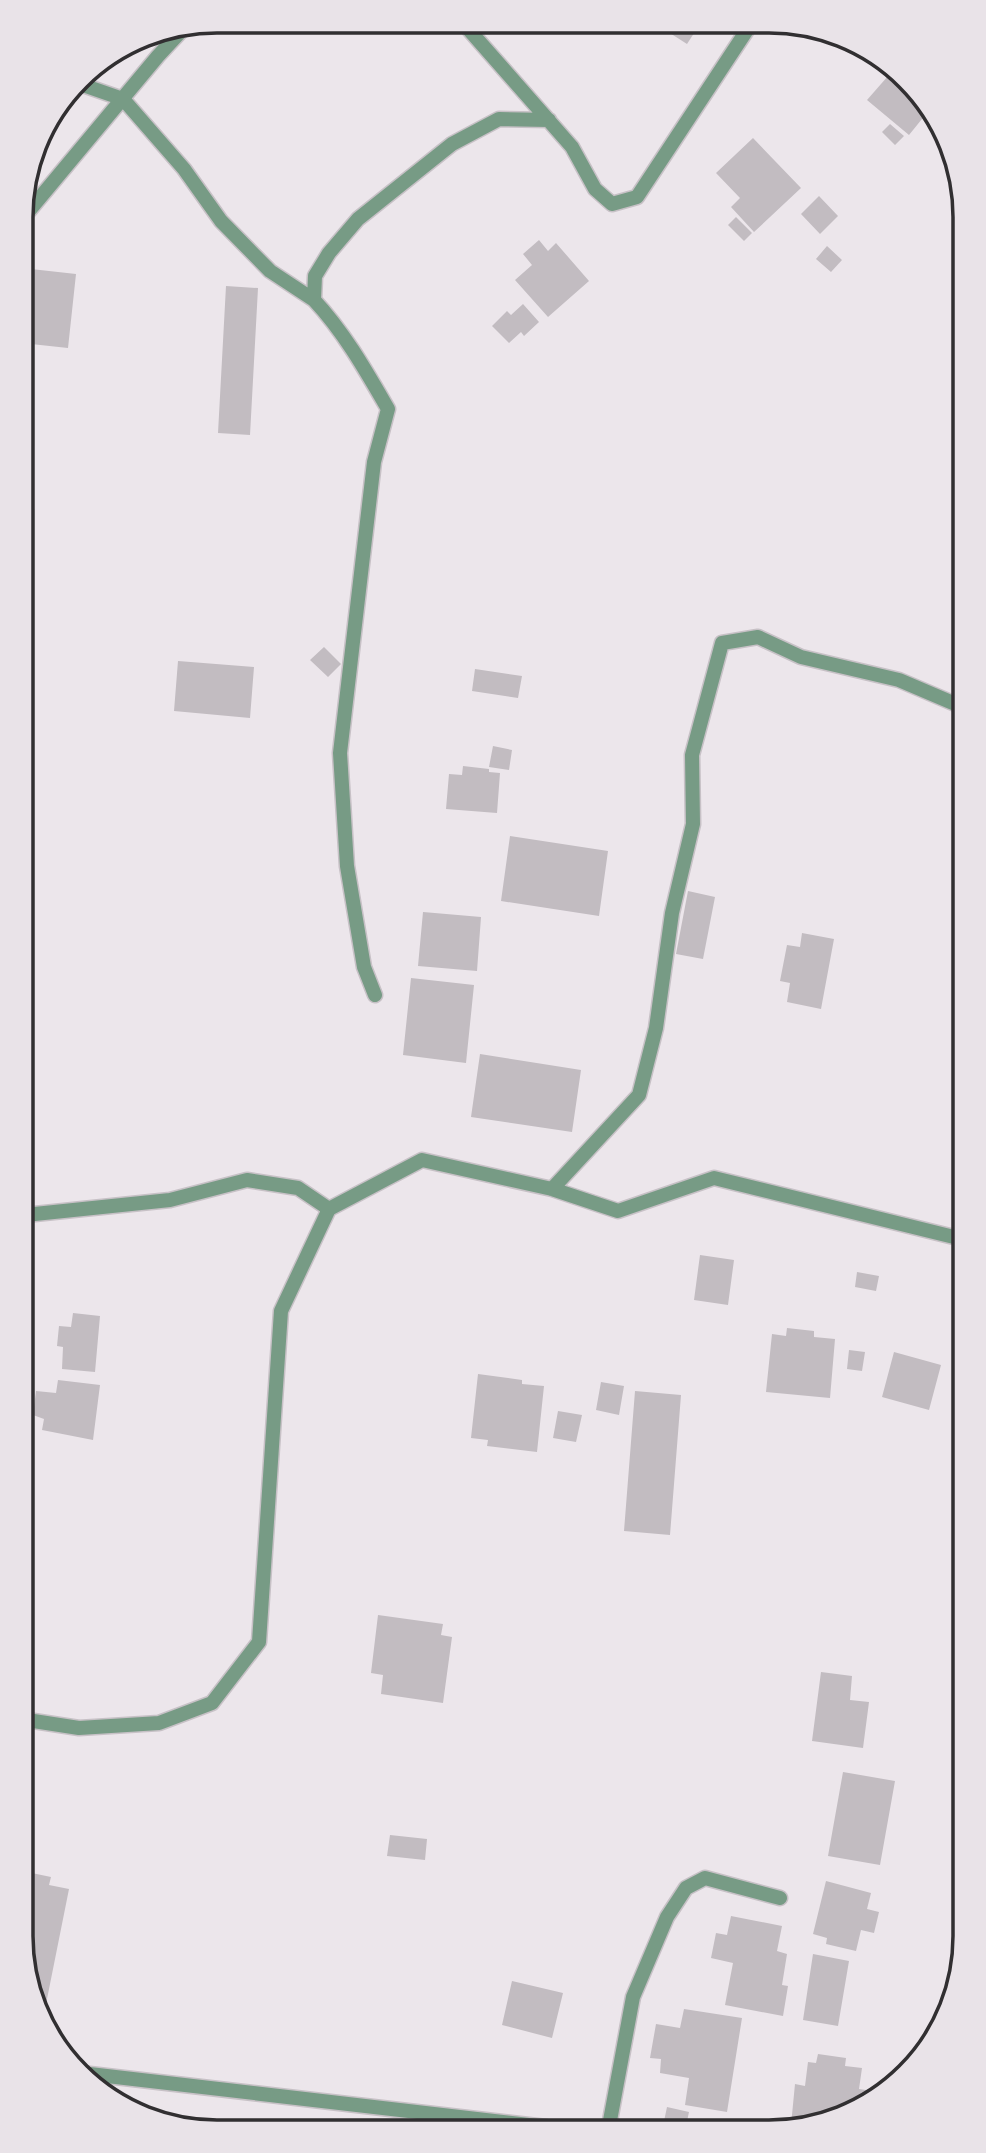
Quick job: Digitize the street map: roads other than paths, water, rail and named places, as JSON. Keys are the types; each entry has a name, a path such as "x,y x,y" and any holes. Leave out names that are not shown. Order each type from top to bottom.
{"street":[{"path":"472,33 572,147 595,189 612,204 637,197 745,33"},
{"path":"34,205 175,39"},
{"path":"87,87 123,99 184,169 221,221 271,271 314,300 332,319 388,409 374,462 340,753 347,866 364,967 375,995"},
{"path":"314,300 315,276 358,219 452,144 499,119 549,120"},
{"path":"552,1189 639,1095 656,1028 672,913 693,824 692,755 722,643 758,637 801,657 900,680 953,703"},
{"path":"33,1721 79,1728 159,1723 212,1703 259,1642 281,1311 329,1209 422,1160 552,1189 618,1211 714,1178 952,1237"},
{"path":"33,1214 170,1200 247,1180 298,1188 329,1209"},
{"path":"610,2120 634,1997 667,1917 686,1888 705,1878 780,1898"},
{"path":"97,2075 486,2120"}]}
